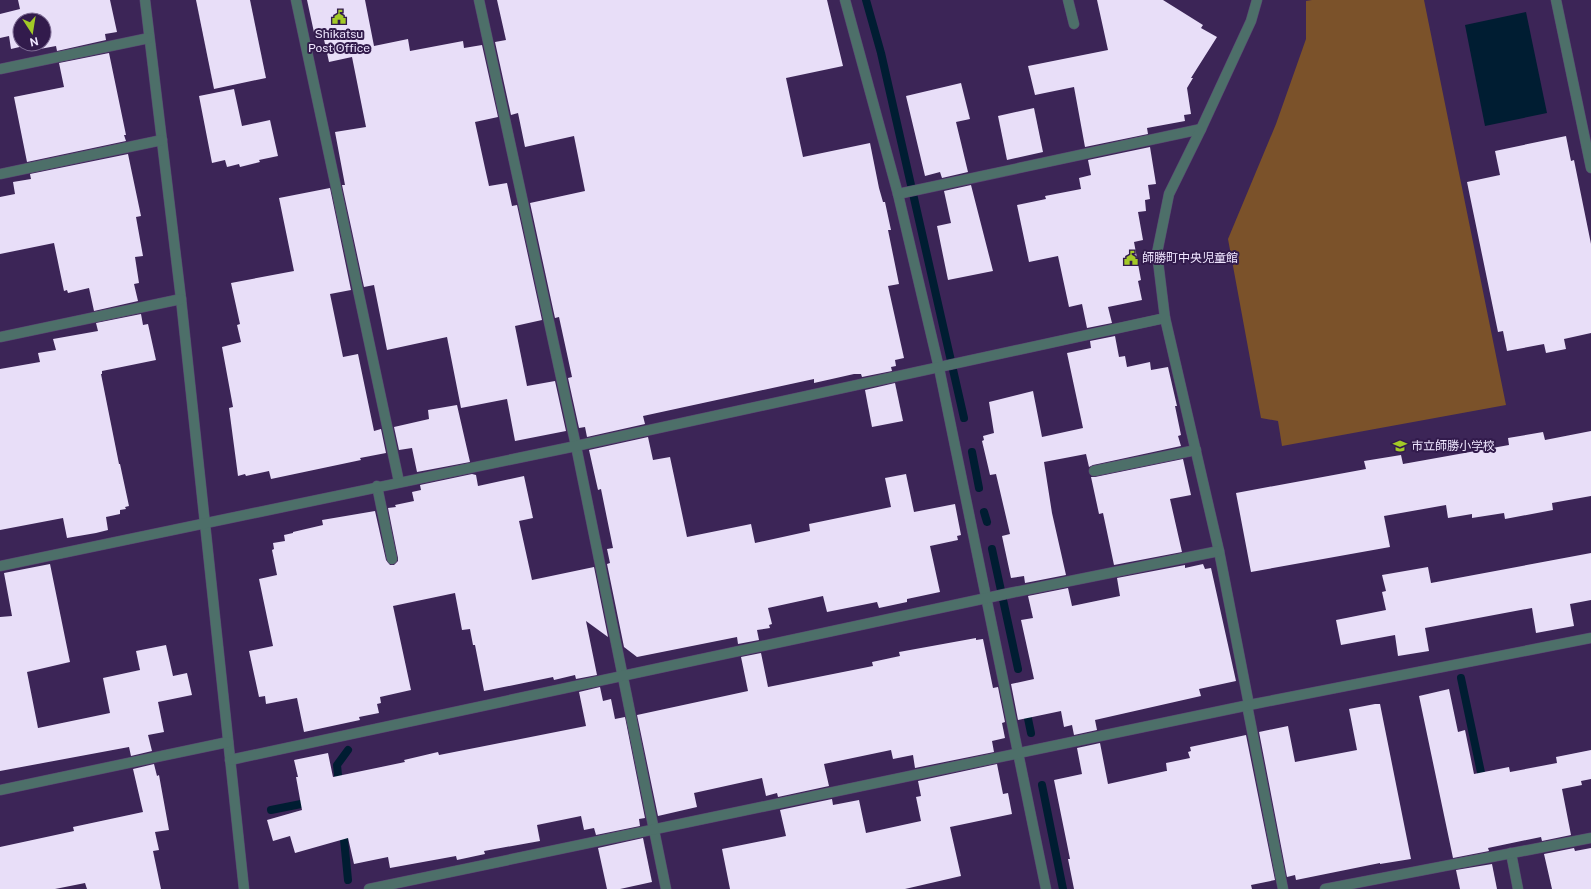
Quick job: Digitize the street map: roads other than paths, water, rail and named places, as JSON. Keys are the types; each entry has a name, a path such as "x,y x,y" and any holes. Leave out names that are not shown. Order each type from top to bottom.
{"street":[{"path":"145,0 181,300 244,889"},
{"path":"296,0 399,482"},
{"path":"480,0 576,446 666,889"},
{"path":"845,0 902,193 943,367 991,597 1018,753 1046,889"},
{"path":"1068,0 1074,24"},
{"path":"1257,0 1251,21 1201,130 1169,194 1157,253 1165,318 1219,551 1283,889"},
{"path":"1556,0 1591,168"},
{"path":"0,69 150,38"},
{"path":"902,193 1201,130"},
{"path":"0,174 162,140"},
{"path":"0,337 181,300"},
{"path":"0,566 204,522 576,446 964,363 1165,318"},
{"path":"1094,471 1196,450"},
{"path":"377,486 392,559"},
{"path":"230,760 991,597 1219,551"},
{"path":"369,889 1248,705 1591,638"},
{"path":"0,790 228,742"},
{"path":"1325,889 1591,838"},
{"path":"1510,853 1518,889"}],"water":[{"path":"1526,12 1547,113 1485,126 1465,25"}],"waterway":[{"path":"866,0 881,53 964,418"},
{"path":"972,452 979,488"},
{"path":"984,512 987,522"},
{"path":"992,549 1018,669"},
{"path":"1461,678 1483,782"},
{"path":"1026,709 1031,733"},
{"path":"339,786 337,765 348,750"},
{"path":"1042,785 1063,889"},
{"path":"271,810 311,802"},
{"path":"343,829 348,880"}],"place":[{"name":"Shikatsu Post Office","path":"339,17"},
{"name":"師勝町中央児童館","path":"1131,258"},
{"name":"市立師勝小学校","path":"1400,446"}]}
